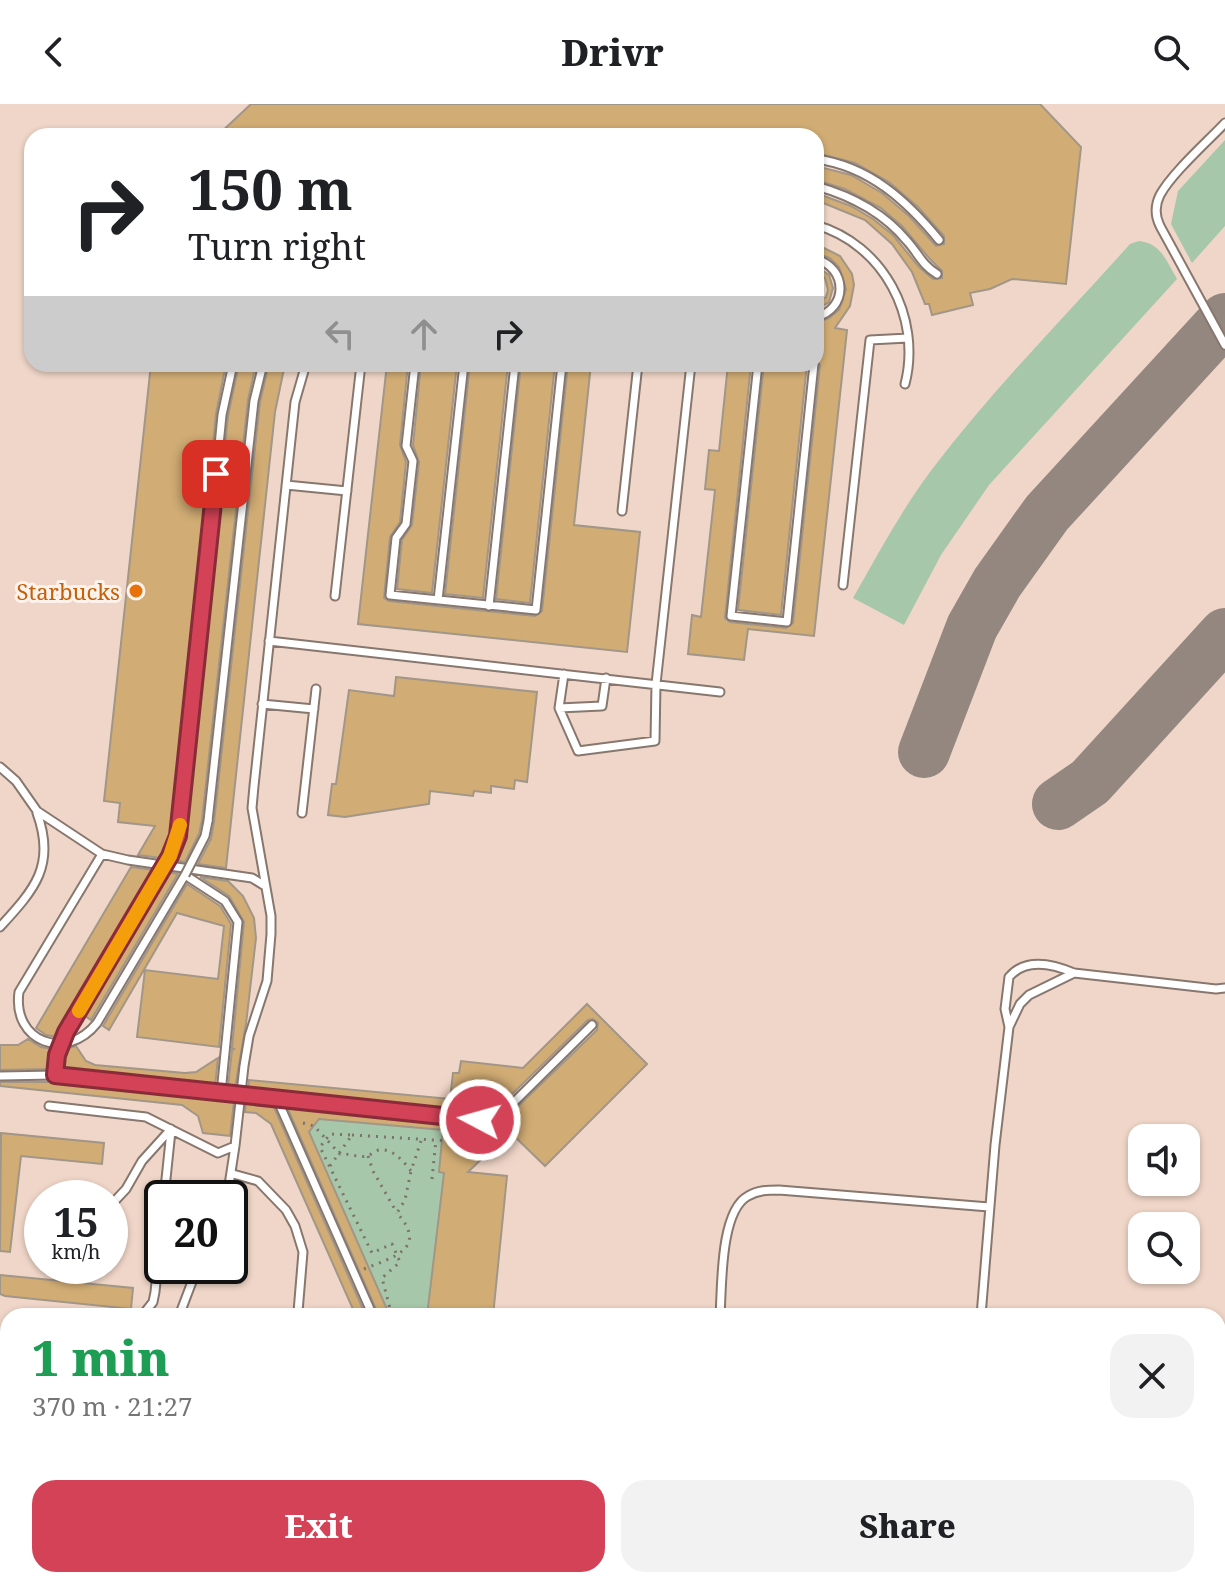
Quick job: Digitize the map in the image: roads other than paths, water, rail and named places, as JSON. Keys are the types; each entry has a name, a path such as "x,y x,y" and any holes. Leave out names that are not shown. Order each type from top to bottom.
{"lane":[{"path":"1225,123 1164,189 1156,214 1225,345"},
{"path":"824,161 858,171 889,188 907,203 939,240"},
{"path":"824,189 869,207 898,230 925,267 937,274"},
{"path":"824,228 861,247 881,268 898,299 911,364 905,384"},
{"path":"824,263 837,273 841,289 832,310 824,314"},
{"path":"843,585 870,340 908,338"},
{"path":"55,1075 57,1055 66,1032 170,856 182,818 222,415 231,372"},
{"path":"102,854 24,984 18,1001 18,1010 27,1028 45,1042 74,1043 97,1023 205,836 254,401 261,372"},
{"path":"232,1180 249,1036 263,999 269,961 271,916 252,808 295,402 304,372"},
{"path":"335,596 360,372"},
{"path":"414,372 406,446 413,461 406,524 396,538 390,595 536,610 561,372"},
{"path":"438,600 463,372"},
{"path":"489,606 514,372"},
{"path":"622,511 637,372"},
{"path":"564,674 559,708 578,751 655,741 656,684 690,372"},
{"path":"757,372 731,616 787,622 813,372"},
{"path":"286,485 347,491"},
{"path":"269,641 720,692"},
{"path":"559,708 602,706 606,678"},
{"path":"302,813 316,689"},
{"path":"262,704 314,709"},
{"path":"0,767 16,781 37,811 45,835 44,860 27,894 0,927"},
{"path":"37,811 102,854 252,878 265,886"},
{"path":"185,875 225,901 238,922 221,1093"},
{"path":"982,1308 989,1207 1009,1027 1005,1009 1009,977 1015,971 1035,964 1057,966 1074,973 1225,988"},
{"path":"1009,1027 1020,1004 1029,995 1074,973"},
{"path":"0,1076 55,1075 480,1120 501,1114 592,1025"},
{"path":"277,1099 369,1308"},
{"path":"49,1106 146,1117 218,1153 235,1146"},
{"path":"166,1180 171,1129"},
{"path":"128,1186 142,1161 171,1129"},
{"path":"233,1174 258,1181 286,1210 295,1226 303,1252 298,1308"},
{"path":"721,1308 730,1217 746,1197 755,1193 779,1190 989,1207"},
{"path":"148,1308 153,1302 156,1284"},
{"path":"182,1308 191,1284"}],"place":[{"name":"Starbucks","path":"136,591"}]}
